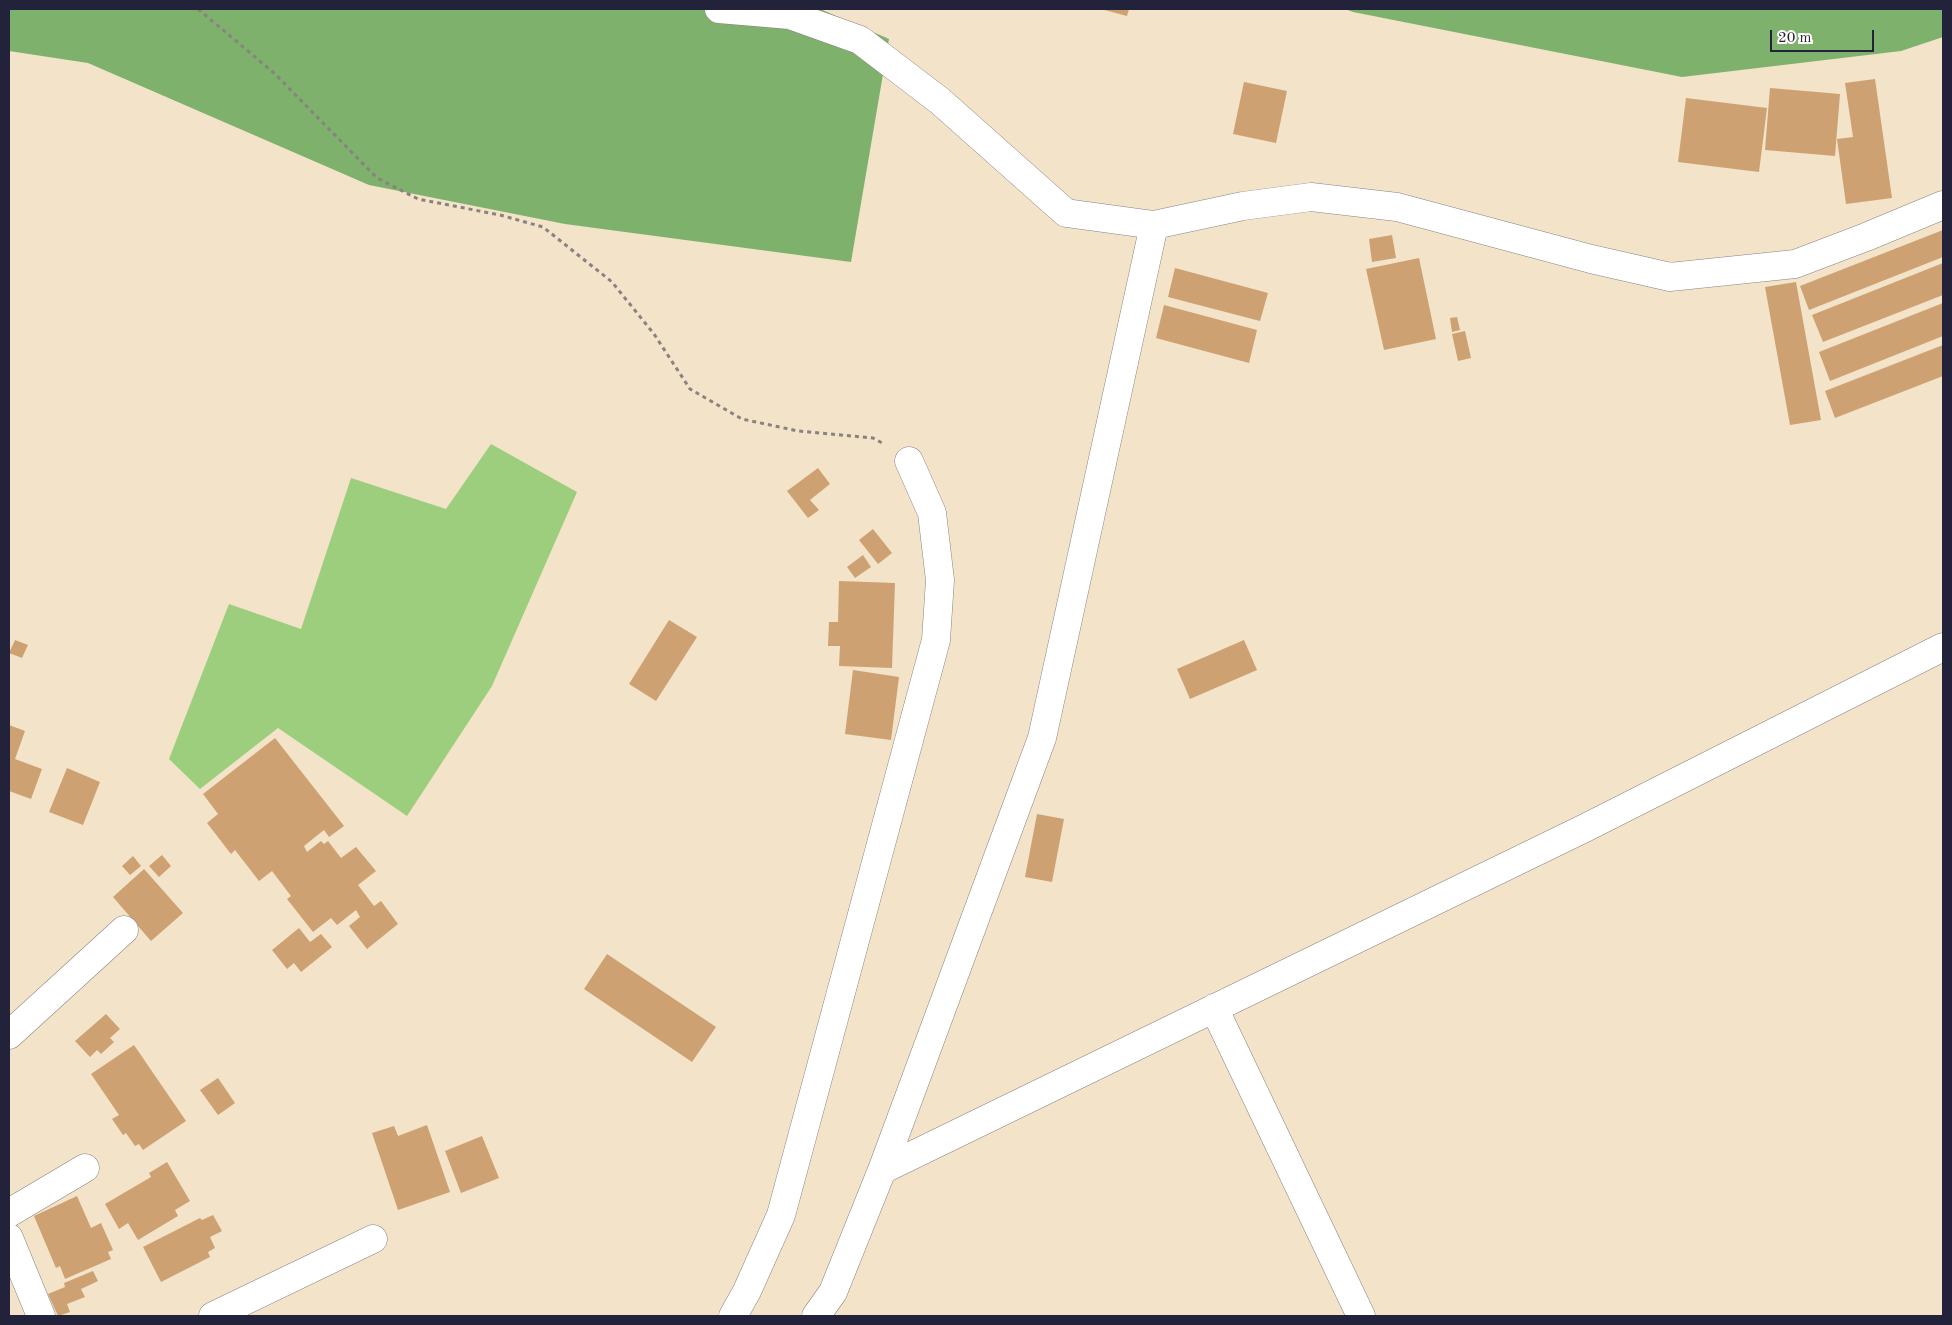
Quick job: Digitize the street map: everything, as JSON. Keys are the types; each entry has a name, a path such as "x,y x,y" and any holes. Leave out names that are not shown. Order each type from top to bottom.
{"street":[{"path":"719,9 790,16 860,40 940,101 1066,213 1154,225 1243,206 1311,196 1397,206 1591,259 1670,277 1795,264 1943,205"},
{"path":"816,1316 833,1292 882,1170 1042,738 1154,225"},
{"path":"732,1316 747,1291 781,1215 936,640 940,580 932,513 909,461"},
{"path":"882,1170 1594,823 1943,647"},
{"path":"9,1035 124,930"},
{"path":"1214,1008 1361,1316"},
{"path":"9,1214 85,1168"},
{"path":"9,1238 41,1316"},
{"path":"213,1316 373,1239"}],"path":[{"path":"198,9 274,73 377,178 418,199 500,215 543,228 612,282 654,334 690,389 742,419 798,431 874,438 909,461"}],"green space":[{"path":"9,9 820,9 889,39 851,262 565,224 369,185 88,63 9,51"},
{"path":"1345,9 1943,9 1943,37 1901,51 1682,77"},
{"path":"491,444 577,492 492,686 407,816 278,728 200,789 169,759 229,604 301,629 351,478 446,509"}],"building":[{"path":"1101,9 1129,9 1127,16"},
{"path":"1875,79 1892,198 1846,204 1837,139 1853,137 1845,83"},
{"path":"1244,82 1287,91 1276,143 1233,134"},
{"path":"1770,88 1840,94 1835,156 1765,150"},
{"path":"1686,98 1767,108 1759,172 1678,162"},
{"path":"1943,230 1943,257 1809,310 1800,286"},
{"path":"1392,235 1396,258 1372,262 1369,239"},
{"path":"1419,258 1436,339 1384,350 1366,269"},
{"path":"1943,263 1943,295 1823,342 1812,315"},
{"path":"1175,268 1268,293 1260,321 1168,297"},
{"path":"1796,282 1821,420 1790,425 1765,287"},
{"path":"1943,303 1943,336 1830,381 1819,352"},
{"path":"1164,305 1257,330 1249,363 1156,338"},
{"path":"1457,317 1460,330 1452,332 1450,318"},
{"path":"1465,331 1471,358 1458,361 1452,334"},
{"path":"1943,345 1943,376 1835,418 1825,391"},
{"path":"818,468 830,484 810,500 819,510 808,518 787,491"},
{"path":"873,529 892,553 878,564 859,540"},
{"path":"863,555 871,567 855,578 847,567"},
{"path":"839,581 895,583 892,668 839,666 840,646 828,646 829,622 838,622"},
{"path":"669,620 697,637 656,701 629,684"},
{"path":"15,640 28,645 22,658 9,653"},
{"path":"1244,640 1257,670 1190,699 1177,669"},
{"path":"853,670 899,677 891,740 845,734"},
{"path":"9,725 25,731 15,759 42,769 31,799 9,791"},
{"path":"275,738 344,826 329,837 324,830 304,846 307,852 321,841 324,844 328,841 341,858 356,847 376,871 358,885 374,906 381,901 398,924 367,949 349,926 360,917 356,910 337,925 331,918 313,932 287,899 291,896 272,871 259,881 235,850 231,854 207,823 218,814 203,794"},
{"path":"67,768 100,782 83,825 49,812"},
{"path":"1037,814 1064,819 1052,882 1025,877"},
{"path":"162,855 171,866 159,877 149,866"},
{"path":"133,856 141,866 130,875 122,866"},
{"path":"144,869 183,913 151,941 113,897"},
{"path":"299,928 310,942 321,934 332,947 301,972 294,963 287,969 272,950"},
{"path":"607,954 716,1027 692,1062 584,989"},
{"path":"106,1014 120,1029 110,1038 114,1042 101,1054 97,1050 90,1057 75,1041"},
{"path":"134,1045 186,1121 143,1150 139,1144 135,1146 126,1133 123,1135 112,1119 119,1115 91,1074"},
{"path":"218,1078 235,1103 218,1115 200,1090"},
{"path":"427,1125 450,1192 398,1210 372,1133 394,1126 398,1136"},
{"path":"482,1136 499,1178 461,1193 445,1151"},
{"path":"167,1162 190,1201 175,1210 178,1216 138,1240 128,1223 119,1229 105,1204 151,1177 149,1173"},
{"path":"77,1196 91,1228 101,1223 113,1250 108,1252 111,1259 65,1279 60,1266 56,1268 34,1216"},
{"path":"213,1215 222,1231 210,1237 215,1248 208,1252 210,1257 161,1282 143,1247 200,1218 202,1220"},
{"path":"93,1271 98,1281 81,1289 85,1297 67,1304 70,1312 58,1316 48,1294 65,1287 64,1283"}]}
